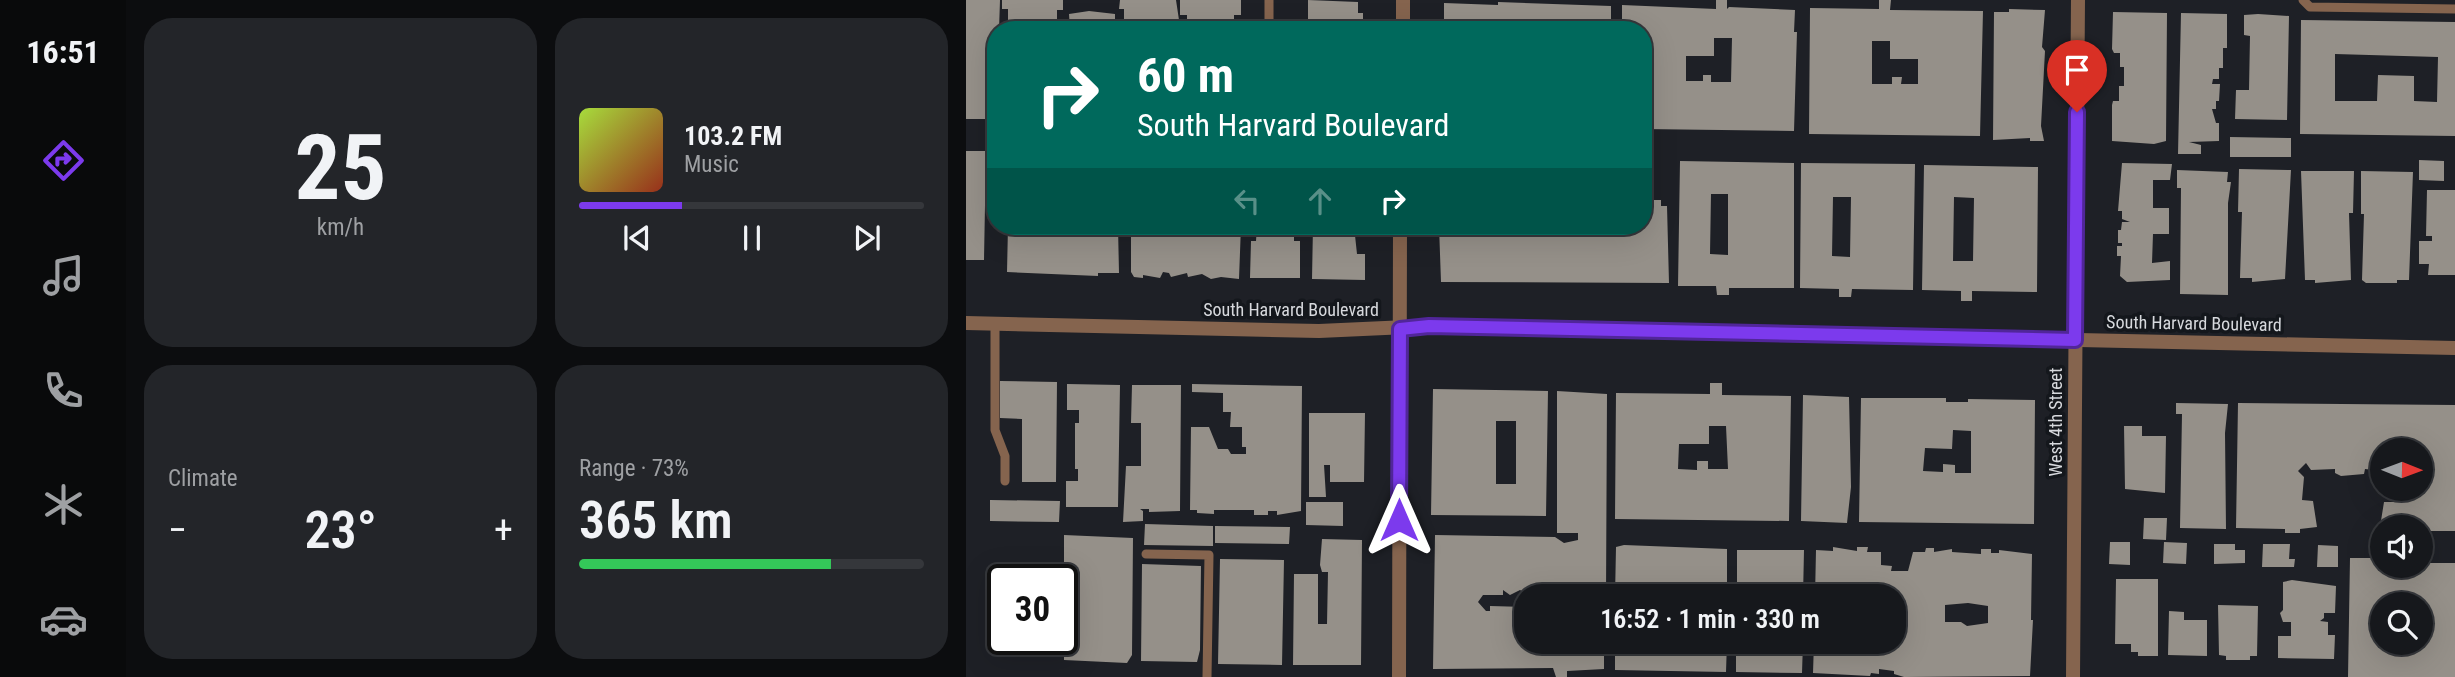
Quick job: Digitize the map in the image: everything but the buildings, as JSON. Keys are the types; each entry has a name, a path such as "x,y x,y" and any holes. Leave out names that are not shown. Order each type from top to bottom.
{"street":[{"path":"1403,0 1403,21"},
{"name":"West 4th Street","path":"2073,677 2078,0"},
{"path":"1399,677 1400,235"},
{"name":"South Harvard Boulevard","path":"966,323 1319,331 1429,326 2455,348"}],"lane":[{"path":"1269,0 1269,21"},
{"path":"2303,0 2310,7 2389,4 2455,9"},
{"path":"995,324 995,430 1005,456 1005,481"},
{"path":"1146,554 1209,555 1207,677"}],"route":[{"path":"1399,520 1400,329 1429,326 2075,340 2077,112"}]}
